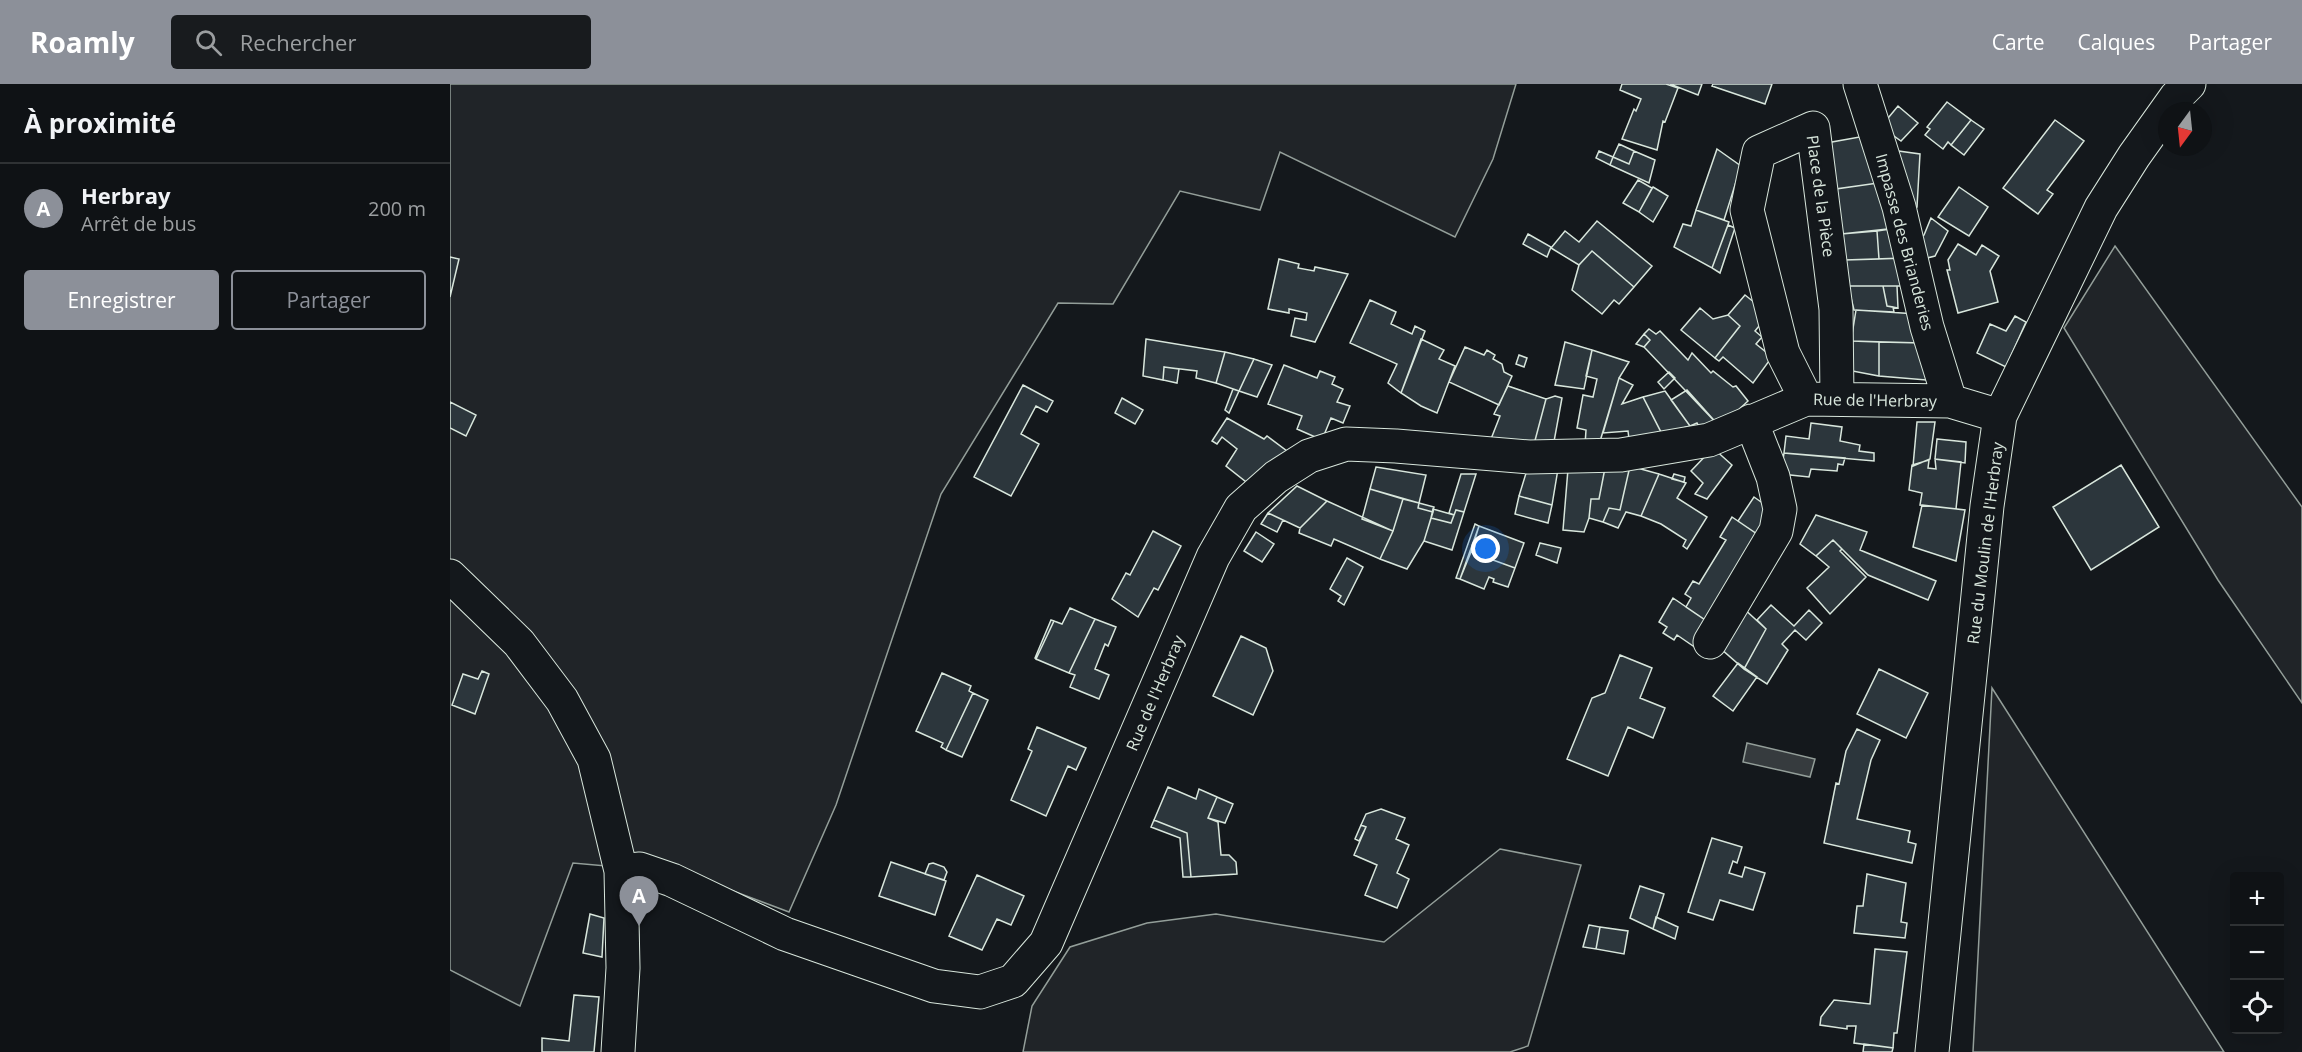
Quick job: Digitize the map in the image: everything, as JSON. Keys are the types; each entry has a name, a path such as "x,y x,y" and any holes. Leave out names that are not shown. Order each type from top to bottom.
{"street":[{"name":"Impasse des Brianderies","path":"1860,84 1899,207 1927,327 1950,401"},
{"name":"Rue du Moulin de l'Herbray","path":"1932,1052 1987,506 2000,416 2102,208 2134,156 2176,97 2189,84"},
{"name":"Place de la Pièce","path":"1813,128 1836,309 1821,399 1783,353 1747,210 1759,152 1813,128"},
{"name":"Rue de l'Herbray","path":"621,871 640,869 672,880 785,934 934,986 980,992 1013,981 1046,943 1213,557 1241,508 1276,477 1309,456 1346,444 1419,447 1529,457 1621,455 1709,440 1751,421 1821,399 1950,401 2000,416"},
{"path":"1710,642 1776,531 1780,509 1773,477 1751,421"},
{"path":"450,576 519,644 562,700 594,759 621,871 623,968 618,1052"}],"shaded area":[{"path":"450,84 1516,84 1493,159 1455,237 1280,152 1260,210 1180,191 1113,304 1058,303 941,494 836,805 789,912 685,873 573,863 520,1006 450,970"},
{"path":"2115,246 2302,507 2302,703 2218,580 2064,328"},
{"path":"1992,688 2224,1052 1973,1052"},
{"path":"1747,743 1815,759 1810,777 1743,762"},
{"path":"1500,849 1581,865 1528,1046 1510,1052 1023,1052 1032,1006 1070,947 1147,923 1216,914 1384,942"}],"building":[{"path":"1622,84 1666,84 1678,88 1665,122 1663,121 1657,150 1622,139 1634,109 1636,111 1641,99 1620,90"},
{"path":"1670,84 1702,84 1698,95"},
{"path":"1713,84 1772,84 1765,104 1712,86"},
{"path":"1947,102 1971,120 1951,145 1948,142 1943,149 1925,135 1930,129 1927,127"},
{"path":"1898,106 1918,123 1901,141 1887,131 1884,123"},
{"path":"1971,120 1984,129 1964,155 1951,145"},
{"path":"2055,120 2084,141 2047,190 2053,194 2038,214 2003,188"},
{"path":"1865,136 1885,182 1836,189 1832,142"},
{"path":"1619,144 1634,151 1629,164 1613,157"},
{"path":"1717,149 1741,166 1724,220 1696,210"},
{"path":"1891,150 1920,154 1917,207 1904,208"},
{"path":"1599,151 1613,157 1610,165 1596,158"},
{"path":"1634,151 1655,160 1649,183 1610,165 1613,157 1629,164"},
{"path":"1638,180 1652,188 1639,212 1623,203"},
{"path":"1885,182 1897,228 1841,234 1836,189"},
{"path":"1653,187 1668,196 1653,222 1639,212"},
{"path":"1959,187 1988,207 1969,236 1938,217"},
{"path":"1696,210 1729,222 1712,268 1674,247 1683,224 1691,226"},
{"path":"1931,218 1948,231 1935,256 1919,260 1915,241 1924,235"},
{"path":"1597,221 1652,266 1634,287 1592,251 1579,265 1551,248 1565,231 1579,242"},
{"path":"1728,225 1735,228 1720,273 1712,268"},
{"path":"1897,228 1904,258 1879,259 1877,231"},
{"path":"1877,231 1879,259 1845,260 1841,234"},
{"path":"1528,234 1551,247 1547,257 1523,244"},
{"path":"1958,244 1976,255 1982,245 1999,256 1990,271 1998,302 1958,313 1947,270 1950,270 1948,260"},
{"path":"1592,251 1634,287 1619,304 1614,300 1602,314 1572,290 1579,265"},
{"path":"450,257 459,259 450,297"},
{"path":"1904,258 1910,286 1848,286 1845,260"},
{"path":"1279,259 1299,264 1298,268 1314,271 1315,267 1348,274 1315,342 1291,336 1295,318 1306,320 1307,313 1289,309 1289,313 1268,309"},
{"path":"1848,286 1883,286 1887,306 1893,307 1894,312 1854,310"},
{"path":"1883,286 1897,286 1898,308 1887,306"},
{"path":"1745,295 1769,314 1755,331 1762,337 1756,344 1772,357 1753,383 1723,357 1719,361 1715,358 1740,326 1728,315"},
{"path":"1370,300 1396,312 1391,324 1412,334 1415,326 1425,331 1401,393 1388,383 1397,364 1350,343"},
{"path":"1700,308 1713,319 1728,315 1740,326 1715,358 1681,330"},
{"path":"1856,310 1917,314 1922,343 1851,341"},
{"path":"2015,316 2026,322 2006,367 1977,353 1990,324 2006,331"},
{"path":"1649,329 1656,334 1660,331 1688,360 1692,353 1711,373 1713,371 1733,387 1736,386 1748,401 1720,427 1644,347 1650,340 1644,334"},
{"path":"1644,334 1650,340 1644,347 1636,344"},
{"path":"1146,339 1225,352 1216,383 1196,378 1197,371 1164,367 1163,380 1143,376"},
{"path":"1421,339 1444,350 1439,359 1455,366 1437,413 1401,393"},
{"path":"1851,341 1879,342 1879,376 1847,370"},
{"path":"1565,342 1592,350 1584,389 1555,385"},
{"path":"1879,342 1922,343 1926,380 1879,376"},
{"path":"1465,347 1484,355 1487,350 1495,355 1493,359 1502,364 1504,372 1512,376 1499,405 1449,382"},
{"path":"1592,350 1629,362 1619,378 1598,448 1585,445 1586,430 1577,428 1583,395 1593,397 1597,379 1586,376"},
{"path":"1225,352 1254,359 1239,391 1216,383"},
{"path":"1519,355 1527,358 1524,367 1516,364"},
{"path":"1254,359 1272,365 1257,397 1239,391"},
{"path":"1284,365 1317,378 1320,371 1335,377 1332,384 1343,389 1337,402 1350,406 1343,423 1331,418 1322,440 1297,429 1302,416 1268,404"},
{"path":"1164,367 1179,369 1177,383 1163,380"},
{"path":"1669,372 1675,378 1664,389 1658,382"},
{"path":"1619,378 1633,385 1622,404 1643,397 1662,434 1629,439 1628,431 1603,433"},
{"path":"1023,385 1053,401 1047,412 1036,406 1021,434 1039,444 1011,496 974,477"},
{"path":"1508,386 1546,399 1533,448 1491,439 1500,416 1494,414"},
{"path":"1233,389 1239,391 1229,413 1225,410"},
{"path":"1687,390 1720,427 1703,434 1697,423 1690,426 1671,400"},
{"path":"1665,391 1690,426 1662,434 1643,397"},
{"path":"1555,396 1562,398 1553,447 1533,448 1546,399"},
{"path":"1122,398 1143,410 1135,424 1115,413"},
{"path":"450,402 476,415 466,436 450,428"},
{"path":"1227,418 1264,439 1267,436 1287,451 1250,485 1226,466 1237,449 1222,437 1217,444 1212,441"},
{"path":"1917,422 1935,422 1930,459 1913,466"},
{"path":"1811,423 1842,427 1840,441 1860,445 1859,451 1874,453 1874,461 1784,453 1786,436 1809,439"},
{"path":"1937,439 1966,442 1965,463 1935,459"},
{"path":"1713,448 1732,465 1707,499 1695,494 1703,483 1691,471"},
{"path":"1784,453 1845,458 1843,465 1838,464 1837,471 1811,469 1809,477 1781,474"},
{"path":"1935,459 1961,462 1956,509 1920,505 1922,493 1909,490 1912,465 1929,460 1928,468 1936,469"},
{"path":"2121,465 2159,527 2091,570 2053,507"},
{"path":"1630,466 1659,474 1641,516 1626,512 1618,528 1603,522 1609,508 1620,510"},
{"path":"1630,466 1620,510 1609,508 1603,522 1589,518 1591,499 1599,499 1605,468"},
{"path":"1376,467 1426,475 1419,503 1370,489"},
{"path":"1605,468 1599,499 1591,499 1589,518 1584,532 1563,530 1568,469"},
{"path":"1558,469 1552,505 1519,496 1527,470"},
{"path":"1461,474 1476,474 1464,512 1456,510 1454,515 1449,513"},
{"path":"1659,474 1686,483 1677,498 1707,517 1687,549 1683,546 1686,540 1661,524 1641,516"},
{"path":"1674,474 1685,477 1684,482 1672,479"},
{"path":"1297,486 1327,501 1300,528 1268,513"},
{"path":"1370,489 1403,499 1393,531 1362,519"},
{"path":"1519,496 1552,505 1548,523 1515,514"},
{"path":"1754,497 1771,509 1757,534 1738,521"},
{"path":"1403,499 1419,503 1418,508 1433,512 1424,541 1407,569 1380,559 1393,531"},
{"path":"1327,501 1393,531 1380,559 1334,539 1331,546 1299,533 1300,528"},
{"path":"1419,503 1434,507 1433,512 1418,508"},
{"path":"1922,505 1965,510 1956,561 1913,547"},
{"path":"1433,509 1454,515 1451,523 1431,518"},
{"path":"1456,510 1464,512 1452,550 1424,541 1431,518 1451,523"},
{"path":"1268,513 1283,520 1277,532 1261,524"},
{"path":"1816,515 1867,532 1860,550 1936,581 1928,600 1868,575 1833,540 1816,556 1800,544"},
{"path":"1732,517 1757,534 1711,624 1686,607 1691,598 1685,594 1693,581 1699,584 1726,540 1720,537"},
{"path":"1475,524 1479,526 1460,579 1456,578"},
{"path":"1479,526 1524,543 1515,568 1471,552"},
{"path":"1153,531 1181,546 1158,590 1154,588 1138,617 1112,599 1126,573 1130,575"},
{"path":"1256,532 1274,544 1262,562 1244,551"},
{"path":"1833,540 1842,549 1840,551 1866,577 1830,614 1807,588 1829,567 1816,556"},
{"path":"1540,543 1561,548 1557,563 1536,555"},
{"path":"1471,552 1515,568 1508,587 1493,582 1494,579 1489,577 1484,589 1460,579"},
{"path":"1347,558 1363,567 1344,605 1338,601 1341,596 1330,589"},
{"path":"1673,598 1711,624 1696,648 1677,635 1674,640 1663,633 1667,627 1659,622"},
{"path":"1771,605 1794,626 1809,610 1822,623 1806,640 1795,630 1782,644 1788,650 1767,684 1744,669 1766,629 1757,620"},
{"path":"1742,607 1766,629 1744,669 1720,648"},
{"path":"1070,608 1095,619 1069,673 1036,659 1054,621 1062,624"},
{"path":"1095,619 1116,627 1108,646 1105,644 1095,669 1109,675 1099,699 1070,687 1075,675 1069,673"},
{"path":"1051,620 1054,621 1036,659 1035,658"},
{"path":"1241,636 1266,648 1273,671 1253,715 1213,696"},
{"path":"1620,655 1652,668 1640,698 1665,708 1653,738 1628,727 1608,776 1567,759 1592,698 1605,693"},
{"path":"1738,663 1757,677 1733,711 1713,696"},
{"path":"1879,669 1928,693 1906,738 1857,714"},
{"path":"482,671 489,674 475,714 452,705 463,674 478,679"},
{"path":"942,673 971,686 969,691 973,693 946,750 941,747 943,743 916,731"},
{"path":"973,693 988,700 962,757 946,750"},
{"path":"1037,727 1086,748 1076,770 1068,766 1046,816 1011,800 1032,751 1028,749"},
{"path":"1857,729 1880,740 1871,760 1857,819 1910,831 1908,842 1916,844 1912,863 1824,843 1836,783 1839,784 1846,751"},
{"path":"1168,787 1196,799 1199,789 1217,797 1208,818 1218,822 1221,855 1229,855 1236,862 1237,874 1191,877 1187,833 1154,820"},
{"path":"1217,797 1233,804 1225,823 1208,818"},
{"path":"1381,809 1405,818 1396,839 1409,845 1397,873 1409,879 1397,908 1365,895 1377,865 1354,855 1366,827 1361,825 1366,814"},
{"path":"1154,820 1187,833 1191,877 1183,877 1180,838 1151,827"},
{"path":"1361,825 1366,827 1359,841 1355,839"},
{"path":"1712,838 1742,847 1737,863 1733,861 1729,873 1742,877 1745,867 1765,873 1753,910 1720,900 1713,920 1688,912"},
{"path":"891,862 946,881 935,915 879,896"},
{"path":"929,864 944,867 947,872 944,880 925,874"},
{"path":"1867,874 1906,883 1901,922 1907,923 1905,938 1854,933 1857,906 1863,906"},
{"path":"977,875 1024,896 1011,925 997,919 982,950 949,936"},
{"path":"1640,886 1664,894 1653,929 1630,918"},
{"path":"590,914 604,918 602,957 583,953"},
{"path":"1656,917 1678,927 1675,939 1653,929"},
{"path":"1589,925 1600,927 1596,949 1583,947"},
{"path":"1600,927 1628,931 1624,954 1596,949"},
{"path":"1875,949 1907,952 1893,1048 1854,1043 1856,1026 1847,1026 1847,1029 1820,1025 1821,1017 1834,1000 1870,1004"},
{"path":"574,995 599,997 594,1052 542,1052 542,1038 569,1041"},
{"path":"1864,1044 1893,1048 1892,1052 1863,1052"}],"place":[{"name":"Herbray","path":"639,926"}]}
